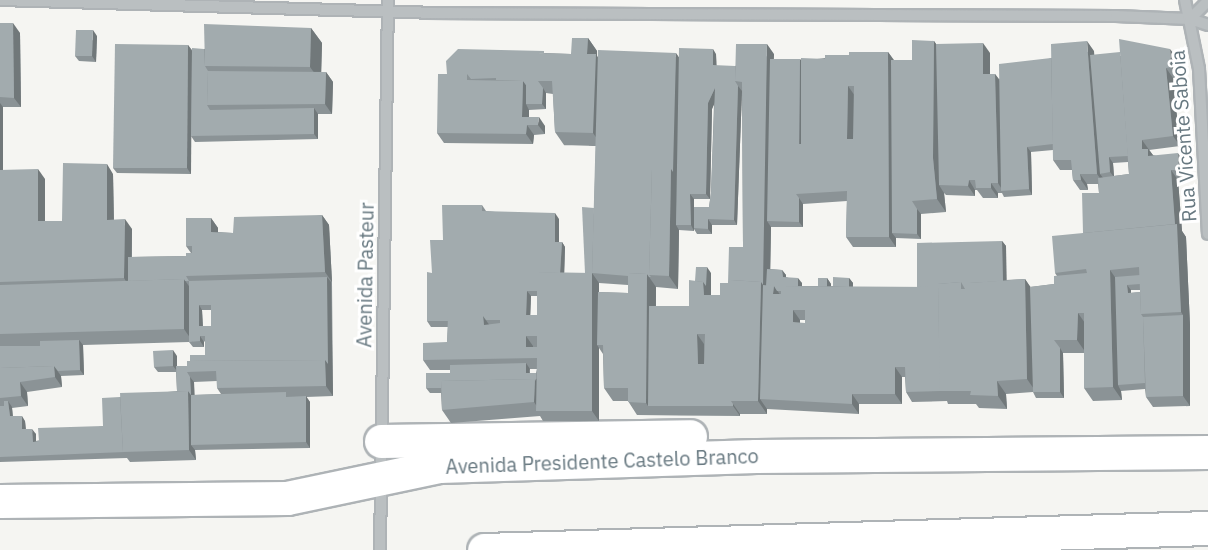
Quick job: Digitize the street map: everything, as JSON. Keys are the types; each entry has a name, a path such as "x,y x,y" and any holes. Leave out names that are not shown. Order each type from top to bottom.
{"main road":[{"path":"381,441 730,435 756,456"},
{"name":"Avenida Presidente Castelo Branco","path":"0,501 287,498 381,476 439,466 756,456 1208,452"},
{"path":"484,550 1208,528"}],"street":[{"path":"0,0 388,12 1190,19 1208,25"},
{"name":"Avenida Pasteur","path":"380,550 388,0"},
{"name":"Rua Vicente Saboia","path":"1185,0 1199,69 1208,234"},
{"path":"1190,19 1208,1"}],"building":[{"path":"0,23 13,23 14,98 0,97"},
{"path":"204,24 311,28 310,67 205,66"},
{"path":"76,30 93,30 92,56 75,56"},
{"path":"572,38 588,38 587,54 596,54 593,133 555,132 552,81 538,81 538,53 571,54"},
{"path":"1119,39 1170,49 1171,67 1166,68 1173,136 1142,140 1142,149 1148,149 1148,156 1178,153 1179,170 1171,170 1175,224 1083,233 1082,193 1099,193 1098,178 1129,174"},
{"path":"912,40 934,41 933,158 937,199 912,201"},
{"path":"1087,41 1097,174 1080,174 1081,180 1073,180 1071,160 1053,160 1051,44"},
{"path":"983,43 983,74 995,74 998,183 991,183 991,188 976,188 975,180 969,180 968,186 939,185 936,44"},
{"path":"115,44 188,45 187,168 113,168"},
{"path":"736,44 767,44 763,285 761,282 731,280 731,401 733,406 648,406 649,306 689,306 689,280 703,282 704,295 720,295 720,283 728,283 729,247 743,247 742,82 735,81","holes":["697,334 705,334 704,364 698,364"]},
{"path":"192,48 204,49 205,66 208,71 207,105 210,110 314,108 314,134 191,136"},
{"path":"679,48 713,49 713,65 735,66 735,81 738,86 734,220 708,219 708,229 694,228 694,207 709,207 715,88 708,103 706,194 690,194 691,225 676,225"},
{"path":"458,49 544,51 544,53 538,53 538,81 543,88 542,104 526,104 526,85 523,81 496,80 496,78 471,79 467,74 447,74 446,61"},
{"path":"598,50 676,53 673,172 671,169 652,169 649,275 651,277 647,274 628,273 628,276 592,273"},
{"path":"849,52 888,52 889,237 846,237 847,191 796,194 796,144 801,144 801,58 825,59 825,55 849,55","holes":["848,86 854,86 853,139 847,139"]},
{"path":"1120,52 1128,156 1109,157 1110,172 1100,174 1090,55"},
{"path":"1051,58 1053,144 1027,147 1029,189 1001,191 999,64"},
{"path":"770,59 800,59 799,144 796,144 796,194 799,198 799,222 767,221"},
{"path":"891,60 912,60 912,201 917,209 917,234 892,233"},
{"path":"208,71 326,72 325,104 207,105"},
{"path":"438,74 467,74 467,80 523,81 522,117 539,117 538,125 527,125 526,134 437,133"},
{"path":"63,163 107,164 107,220 125,219 124,278 0,282 0,170 38,169 38,221 62,221"},
{"path":"652,169 671,169 669,276 649,275"},
{"path":"442,205 482,205 482,211 555,213 555,242 562,242 560,273 537,272 537,291 527,291 526,315 500,315 500,320 486,320 483,316 448,316 448,321 427,321 427,272 432,273 430,240 443,240"},
{"path":"582,207 594,208 592,273 585,273"},
{"path":"322,215 325,272 186,276 186,253 192,253 192,246 186,246 186,218 211,218 211,232 233,233 234,217"},
{"path":"1177,224 1181,312 1141,314 1139,267 1110,270 1113,387 1084,388 1084,313 1078,313 1077,340 1054,340 1054,276 1087,273 1086,269 1055,273 1052,236"},
{"path":"1002,241 1003,281 969,283 969,289 965,289 961,282 938,284 938,287 917,287 917,243"},
{"path":"186,256 186,276 189,281 184,279 128,281 128,257"},
{"path":"696,267 707,267 706,286 703,282 695,281"},
{"path":"767,269 782,270 783,277 798,278 798,286 781,286 781,291 777,291 774,286 766,286"},
{"path":"537,272 592,273 592,411 536,411 537,358 423,360 423,343 447,342 448,316 483,316 484,325 500,323 500,315 537,315","holes":["526,336 537,336 537,347 526,347"]},
{"path":"628,273 647,274 646,403 628,402 628,388 604,388 603,345 597,345 598,292 628,293"},
{"path":"1140,275 1140,284 1127,285 1128,293 1140,292 1145,383 1118,385 1115,277"},
{"path":"327,277 328,364 325,360 190,361 190,355 205,355 205,336 200,336 200,341 189,342 189,281","holes":["199,305 211,305 211,326 199,326"]},
{"path":"833,277 849,278 849,287 833,286"},
{"path":"818,278 827,278 827,286 818,286"},
{"path":"184,279 184,329 0,334 0,285"},
{"path":"1025,279 1027,379 997,381 998,396 970,395 971,391 939,391 938,284 961,282 961,289 969,289 969,283"},
{"path":"731,280 761,282 758,401 731,401"},
{"path":"1054,284 1054,340 1060,348 1060,392 1033,392 1030,287"},
{"path":"763,285 774,286 773,294 781,294 781,286 938,287 940,391 906,392 905,367 895,367 895,394 852,394 852,404 760,399","holes":["793,310 805,310 805,323 793,322"]},
{"path":"1183,315 1183,396 1146,397 1143,317"},
{"path":"79,340 80,370 58,371 54,366 0,368 0,346 40,346 40,341"},
{"path":"173,350 173,366 154,367 153,351"},
{"path":"325,360 326,386 217,388 216,371 187,372 187,361"},
{"path":"526,363 526,373 536,373 536,381 535,379 441,381 441,388 426,388 426,373 450,373 450,365"},
{"path":"54,366 55,377 20,382 21,396 0,398 0,368"},
{"path":"176,366 187,366 191,395 188,391 177,391"},
{"path":"535,379 534,402 442,410 441,381"},
{"path":"188,391 189,450 123,452 120,393"},
{"path":"286,392 286,397 306,396 306,442 191,445 191,395"},
{"path":"120,397 123,452 125,452 0,457 0,406 4,406 4,401 8,401 10,416 22,416 22,429 32,429 33,442 39,441 38,428 103,426 102,398"}]}
